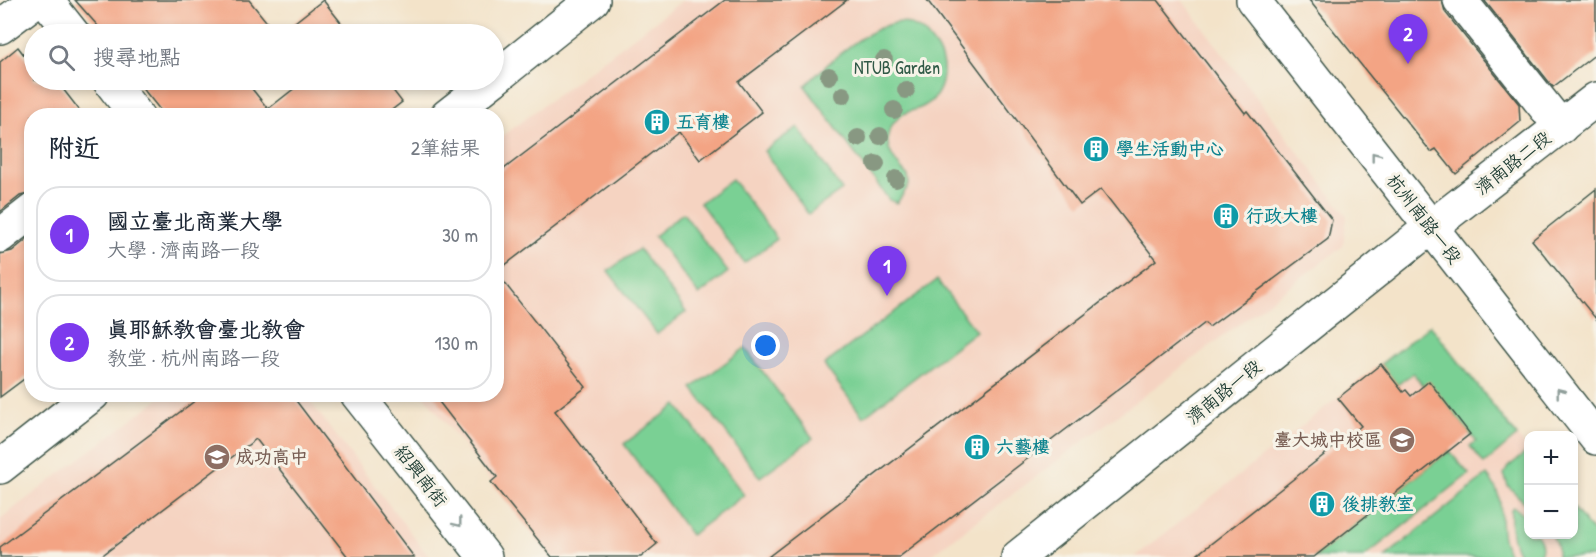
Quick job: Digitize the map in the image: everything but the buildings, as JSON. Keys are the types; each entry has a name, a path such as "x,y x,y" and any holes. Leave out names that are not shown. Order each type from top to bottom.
{"street":[{"path":"0,27 36,0"},
{"path":"46,0 65,24"},
{"path":"504,70 593,0"},
{"name":"杭州南路一段","path":"1253,0 1596,438"},
{"path":"1460,0 1561,127"},
{"path":"117,90 131,108"},
{"path":"457,108 479,90"},
{"name":"濟南路二段","path":"1431,227 1596,99"},
{"path":"0,236 24,217"},
{"name":"濟南路一段","path":"1018,557 1431,227"},
{"path":"0,467 83,402"},
{"name":"紹興南街","path":"363,402 485,557"}],"shaded area":[{"path":"683,0 1182,0 1347,216 1343,246 929,557 550,557 429,402 504,402 504,135"},
{"name":"臺大城中校區","path":"1430,325 1524,445 1524,539 1578,539 1578,513 1596,536 1596,557 1135,557"},
{"name":"成功高中","path":"155,402 310,402 429,557 0,557 0,519"}],"green space":[{"name":"NTUB Garden","path":"902,22 923,31 929,38 941,57 943,74 939,90 934,97 920,108 899,117 889,133 889,148 892,155 908,176 909,185 897,203 889,200 805,86 837,56 863,37 889,25"},
{"path":"798,127 842,190 808,214 764,151"},
{"path":"732,179 777,239 744,263 700,203"},
{"path":"683,213 728,272 699,295 654,236"},
{"path":"639,249 686,312 657,334 608,271"},
{"path":"937,280 976,331 863,417 824,365"},
{"path":"1430,325 1517,436 1484,464 1470,446 1476,441 1429,382 1423,386 1413,373 1397,385 1381,364"},
{"path":"745,348 813,438 760,477 692,388"},
{"path":"677,405 744,495 691,535 624,444"},
{"path":"1449,451 1469,474 1364,557 1314,557"},
{"path":"1524,454 1524,502 1508,486 1504,474 1508,467"},
{"path":"1487,475 1499,498 1503,539 1509,557 1385,557"},
{"path":"1514,507 1524,516 1524,539 1540,540 1542,549 1537,557 1521,557 1518,552 1511,528 1511,509"},
{"path":"1578,513 1596,536 1596,557 1557,557 1557,546 1554,539 1578,539"}],"place":[{"name":"真耶穌教會臺北教會","path":"1408,64"},
{"name":"五育樓","path":"657,122"},
{"name":"學生活動中心","path":"1096,149"},
{"name":"行政大樓","path":"1226,216"},
{"name":"國立臺北商業大學","path":"887,296"},
{"name":"臺大城中校區","path":"1402,440"},
{"name":"六藝樓","path":"977,447"},
{"name":"成功高中","path":"217,457"},
{"name":"後排教室","path":"1322,504"}]}
